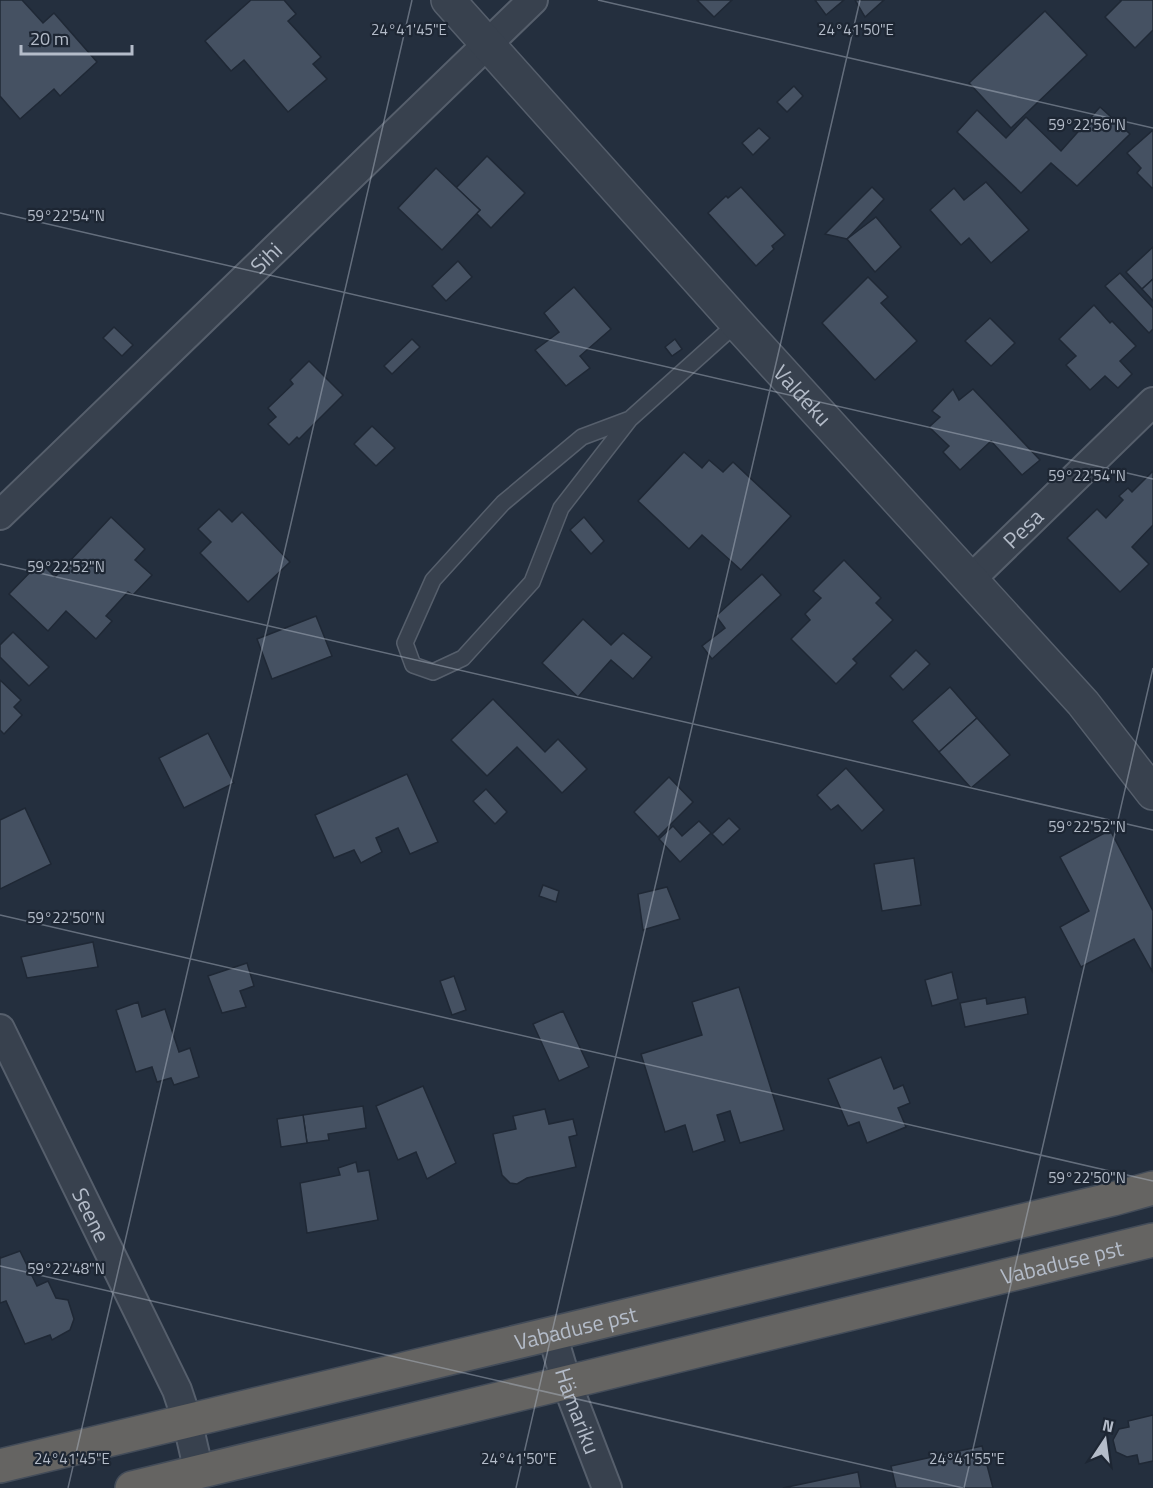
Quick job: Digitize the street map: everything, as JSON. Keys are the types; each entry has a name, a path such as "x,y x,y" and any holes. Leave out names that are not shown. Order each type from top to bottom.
{"highway":[{"name":"Vabaduse pst","path":"0,1466 1153,1188"},
{"name":"Vabaduse pst","path":"132,1488 1153,1240"}],"street":[{"name":"Valdeku","path":"448,0 737,323 1083,703 1153,793"},
{"name":"Sihi","path":"0,515 533,0"},
{"name":"Pesa","path":"970,580 1153,402"},
{"name":"Seene","path":"0,1029 177,1390 187,1420 199,1472"},
{"name":"Hämariku","path":"552,1334 567,1384 607,1488"}],"lane":[{"path":"630,419 582,437 503,502 433,580 405,643 413,665 433,672 463,658 532,582 561,508 630,419 737,323"}],"building":[{"path":"0,0 22,0 43,23 54,13 97,62 60,96 54,89 20,119 0,96"},
{"path":"251,0 284,0 296,14 288,21 321,57 313,64 327,79 288,112 244,60 231,71 205,41"},
{"path":"697,0 732,0 714,17"},
{"path":"815,0 844,0 826,15"},
{"path":"855,0 884,0 865,17"},
{"path":"1120,0 1153,0 1153,30 1135,48 1105,17"},
{"path":"1045,11 1087,55 1011,128 969,83"},
{"path":"794,86 803,96 787,112 777,102"},
{"path":"1100,107 1130,134 1077,186 1051,163 1021,193 957,132 977,110 1006,138 1026,117 1061,151"},
{"path":"759,128 770,138 753,155 742,143"},
{"path":"1153,130 1153,189 1137,173 1141,168 1127,153"},
{"path":"487,156 525,193 491,228 476,213 480,210 456,188"},
{"path":"436,168 480,210 442,250 398,208"},
{"path":"986,182 1029,230 991,263 969,238 961,245 930,210 954,188 964,200"},
{"path":"741,187 785,235 772,246 774,249 756,266 708,213 726,196 728,198"},
{"path":"872,187 884,199 847,239 825,234"},
{"path":"876,217 901,247 875,272 847,239"},
{"path":"1153,247 1153,279 1142,289 1126,272"},
{"path":"458,261 472,277 446,301 432,286"},
{"path":"1120,273 1153,308 1153,329 1149,333 1105,286"},
{"path":"868,277 888,297 881,303 917,341 875,380 822,323"},
{"path":"1153,279 1153,301 1142,289"},
{"path":"574,287 611,329 580,356 590,368 566,386 535,350 559,332 544,313"},
{"path":"1094,305 1136,346 1120,361 1132,374 1118,388 1105,376 1090,390 1066,365 1076,356 1059,339"},
{"path":"990,318 1015,343 991,366 965,341"},
{"path":"114,327 133,345 122,356 103,338"},
{"path":"412,339 420,347 392,374 384,366"},
{"path":"675,339 682,349 672,356 665,347"},
{"path":"309,361 343,395 299,439 297,437 289,445 268,424 276,417 268,408 293,384 290,380"},
{"path":"953,389 959,400 973,389 1040,460 1022,475 991,441 960,470 943,452 949,446 929,427 940,417 932,411"},
{"path":"372,426 395,448 376,466 354,444"},
{"path":"684,452 702,468 709,460 723,472 733,462 791,516 741,570 702,535 689,549 638,501"},
{"path":"1153,471 1153,525 1132,547 1149,564 1120,592 1067,538 1097,509 1106,518 1123,500 1119,496 1128,488 1132,492"},
{"path":"219,509 232,522 242,512 290,562 248,602 200,553 211,542 198,529"},
{"path":"111,517 145,549 135,560 152,575 133,595 128,592 106,616 112,621 96,639 66,611 48,631 9,594 40,562 55,577"},
{"path":"584,517 604,541 591,554 570,530"},
{"path":"844,560 881,598 876,603 893,620 853,659 857,663 836,684 791,639 810,620 805,614 821,598 813,591"},
{"path":"762,574 781,595 712,659 702,646 725,628 716,616"},
{"path":"316,616 332,656 272,679 257,639"},
{"path":"583,619 611,645 623,633 652,657 633,679 611,660 578,697 542,663"},
{"path":"13,632 49,667 29,686 0,657 0,645"},
{"path":"916,650 930,664 903,690 890,676"},
{"path":"0,680 21,700 14,707 22,715 4,734 0,730"},
{"path":"950,687 977,718 939,752 912,721"},
{"path":"493,699 545,752 558,739 587,769 562,793 517,747 487,776 451,740"},
{"path":"977,718 1010,755 971,788 939,752"},
{"path":"208,733 234,783 184,808 159,758"},
{"path":"846,768 884,810 862,831 838,805 831,810 817,795"},
{"path":"407,774 438,842 410,854 398,828 376,838 382,852 361,863 354,850 334,858 315,815"},
{"path":"669,777 693,802 658,837 634,812"},
{"path":"486,789 507,812 495,824 473,801"},
{"path":"25,808 51,864 0,889 0,820"},
{"path":"729,818 740,829 723,845 712,834"},
{"path":"699,821 711,833 680,862 659,839 673,826 682,836"},
{"path":"1110,830 1153,911 1152,971 1134,939 1081,967 1060,927 1089,911 1060,857"},
{"path":"914,858 921,905 882,911 874,864"},
{"path":"543,885 559,891 556,902 539,896"},
{"path":"667,887 680,919 643,930 638,894"},
{"path":"93,942 98,967 27,978 21,957"},
{"path":"247,963 254,986 240,991 246,1007 222,1013 208,976"},
{"path":"952,972 958,999 932,1006 925,980"},
{"path":"454,976 466,1010 452,1015 440,981"},
{"path":"739,987 784,1130 740,1143 730,1111 717,1115 725,1141 693,1152 685,1125 665,1132 641,1054 702,1035 692,1002"},
{"path":"1025,997 1028,1014 965,1027 960,1003 986,998 987,1004"},
{"path":"138,1002 142,1017 165,1009 179,1052 190,1048 199,1077 174,1085 171,1078 157,1082 152,1067 136,1072 116,1010"},
{"path":"563,1011 589,1067 559,1081 533,1024"},
{"path":"881,1057 894,1089 903,1085 910,1103 898,1108 906,1127 867,1143 859,1122 848,1126 828,1079"},
{"path":"423,1086 456,1163 427,1179 416,1152 398,1160 376,1106"},
{"path":"363,1106 366,1128 328,1134 329,1140 307,1143 303,1115"},
{"path":"545,1109 549,1124 573,1119 577,1135 569,1137 576,1167 527,1178 517,1184 510,1183 502,1175 493,1134 516,1129 513,1116"},
{"path":"303,1115 307,1143 281,1147 277,1119"},
{"path":"356,1162 358,1172 369,1170 378,1220 307,1233 300,1183 340,1175 338,1168"},
{"path":"20,1251 37,1286 48,1281 56,1298 68,1300 74,1319 70,1330 52,1340 50,1335 25,1344 6,1301 0,1303 0,1257"},
{"path":"1153,1415 1153,1461 1139,1464 1137,1455 1127,1457 1116,1452 1113,1440 1119,1429 1129,1427 1128,1421"},
{"path":"982,1446 993,1488 896,1488 891,1466"},
{"path":"858,1472 861,1488 783,1488"}]}
